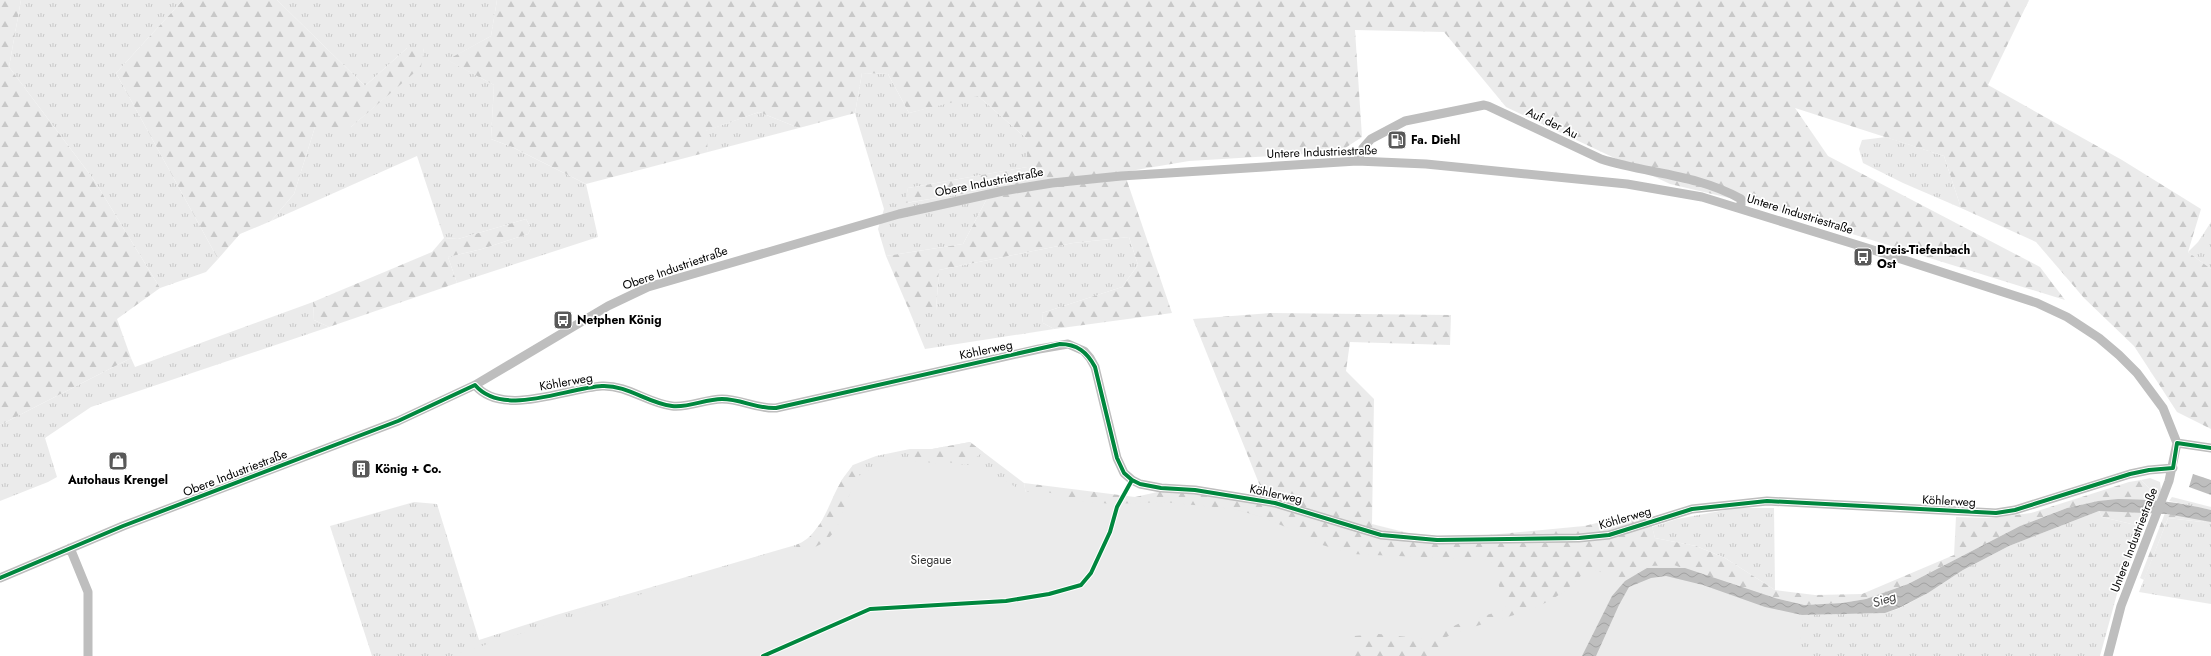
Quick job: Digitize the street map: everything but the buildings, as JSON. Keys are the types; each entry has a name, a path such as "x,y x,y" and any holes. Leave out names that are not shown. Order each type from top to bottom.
{"street":[{"name":"Auf der Au","path":"1358,161 1363,148 1371,139 1381,132 1405,122 1488,106 1601,159 1618,164 1698,180 1741,199 1741,208"},
{"name":"Untere Industriestraße","path":"1121,176 1358,161 1426,164 1627,184 1682,192 1741,208 2037,303 2067,317 2099,338 2137,373 2163,408 2177,443 2173,468 2165,494 2121,606 2108,656"},
{"name":"Obere Industriestraße","path":"0,578 70,548 398,421 475,385 615,302 648,287 697,271 940,203 1052,183 1121,176"},
{"name":"Köhlerweg","path":"475,385 482,392 494,398 514,400 592,387 610,386 630,390 654,401 673,406 723,399 765,409 776,408 1004,356 1060,344 1068,344 1084,351 1095,367 1117,458 1124,473 1132,480 1140,484 1161,488 1195,490 1275,503 1380,535 1437,540 1596,537 1625,530 1692,509 1767,501 1996,513 2015,510 2149,470 2173,468"},
{"path":"2177,443 2211,448"},
{"path":"70,548 88,592 88,656"}],"green space":[{"path":"0,0 21,0 9,67 94,180 160,288 117,319 131,358 0,425"},
{"path":"21,0 183,0 116,73 218,259 206,272 160,288 94,180 9,67"},
{"path":"183,0 277,0 365,86 407,48 424,48 421,67 351,127 315,127 294,194 271,221 240,234 218,259 116,73"},
{"path":"277,0 497,0 491,36 448,60 494,85 491,139 512,147 586,184 598,237 457,283 448,257 482,249 528,234 531,228 526,219 458,239 444,238 417,156 271,221 294,194 315,127 351,127 420,67 424,48 407,48 365,86"},
{"path":"497,0 2029,0 1988,85 2122,160 2201,209 2188,252 2211,269 2211,429 2177,412 2134,346 2084,298 2036,242 1961,208 1944,156 1795,108 1828,156 2040,267 2065,300 1759,205 1670,184 1506,107 1444,32 1355,30 1362,137 1339,152 1189,161 1124,172 1172,313 1054,329 1043,323 1042,313 1122,287 1138,265 1129,237 1073,243 939,270 936,310 909,310 886,256 963,244 992,189 905,203 908,188 1027,167 1027,139 978,96 909,113 888,74 862,73 855,113 799,128 759,112 706,131 708,152 586,184 512,147 491,139 494,85 447,60 491,36"},
{"path":"862,73 888,74 909,113 977,95 1027,139 1027,167 908,188 906,203 992,189 963,244 886,256 878,229 884,209 855,113"},
{"path":"759,112 799,128 708,152 705,131"},
{"path":"1886,137 1944,156 1961,208 1903,183 1863,163 1859,149 1862,140"},
{"path":"526,219 531,228 528,234 482,249 448,257 457,283 329,327 314,320 313,302 432,252 444,238 458,239"},
{"path":"2211,222 2211,269 2188,252 2198,242"},
{"path":"1129,237 1138,265 1122,287 1042,313 1043,323 1054,329 925,349 909,310 936,310 939,270 1073,243"},
{"path":"313,302 314,320 329,327 91,407 45,438 57,477 0,501 0,425 131,358 135,367"},
{"path":"1271,313 1451,315 1450,345 1350,342 1346,371 1374,399 1372,524 1436,540 1584,526 1648,511 1655,538 1696,546 1725,558 1775,590 1815,595 1862,594 1954,555 1956,517 1991,518 2031,513 2129,482 2141,480 2150,489 2150,499 2098,501 2067,508 2020,526 1908,584 1866,599 1842,603 1804,605 1775,598 1606,656 1064,656 1030,516 1024,483 1135,497 1162,491 1264,496 1193,319"},
{"path":"970,442 1024,483 1030,516 1064,656 372,656 330,526 414,502 437,504 479,640 556,615 806,542 829,512 841,481 853,465 876,456 910,449 932,449"},
{"path":"970,442 983,452 966,465 947,462 933,474 914,461 910,449 932,449"},
{"name":"Siegaue","path":"895,459 955,465 979,465 1024,492 1047,492 1082,501 1112,504 1164,502 1234,509 1262,517 1288,528 1309,541 1352,554 1491,560 1506,609 1458,624 1427,639 1379,634 1354,636 1350,656 451,656 759,556 807,546 813,548 823,543 830,537 840,521 849,494 857,480 872,468 883,462"},
{"path":"853,465 862,479 851,489 866,526 798,555 796,545 813,534 819,526 842,480"},
{"path":"2150,478 2160,482 2161,490 2156,500 2150,499 2150,489 2141,480"},
{"path":"2172,497 2211,507 2211,510 2169,501"},
{"path":"1736,508 1774,508 1775,590 1725,558 1696,546 1655,538 1652,527 1677,519"},
{"path":"2119,510 2150,513 2144,527 2102,517 2099,511"},
{"path":"2099,511 2102,517 2144,527 2117,594 2100,656 1606,656 1802,615 1884,613 1898,609 1928,593 1963,570 2009,546"},
{"path":"2165,513 2207,520 2202,522 2168,518 2144,580 2140,578"},
{"path":"2168,518 2202,522 2207,520 2211,522 2211,604 2139,592"},
{"path":"1674,565 1771,600 1804,602 1799,656 1438,656 1440,640 1538,606 1555,597 1572,585 1587,568 1624,579 1650,566"}],"water":[{"path":"2193,474 2211,480 2211,495 2189,487"},
{"name":"Sieg","path":"2118,499 2165,502 2211,510 2211,522 2167,514 2099,511 2009,546 1963,570 1928,593 1899,608 1885,613 1802,615 1765,607 1703,585 1666,576 1651,578 1629,587 1619,605 1596,656 1582,656 1612,596 1625,581 1647,568 1685,568 1775,598 1804,605 1842,603 1866,599 1908,584 2020,526 2067,508 2098,501"}],"cycle path":[{"path":"0,578 123,526 398,421 475,385 487,395 502,399 536,399 587,388 611,386 672,406 685,406 709,400 729,399 762,407 776,408 1060,344 1072,345 1081,350 1089,357 1095,367 1117,458 1124,473 1132,480 1140,484 1161,488 1195,490 1275,503 1381,535 1437,540 1579,538 1609,535 1692,509 1767,501 1996,513 2015,510 2130,474 2149,470 2173,468 2177,443 2211,448"},
{"path":"763,656 870,609 1006,601 1049,594 1081,585 1091,573 1110,532 1117,507 1132,480"}],"place":[{"name":"Fa. Diehl","path":"1397,140"},
{"name":"Dreis-Tiefenbach Ost","path":"1863,257"},
{"name":"Netphen König","path":"563,320"},
{"name":"Autohaus Krengel","path":"118,461"},
{"name":"König + Co.","path":"361,469"}]}
